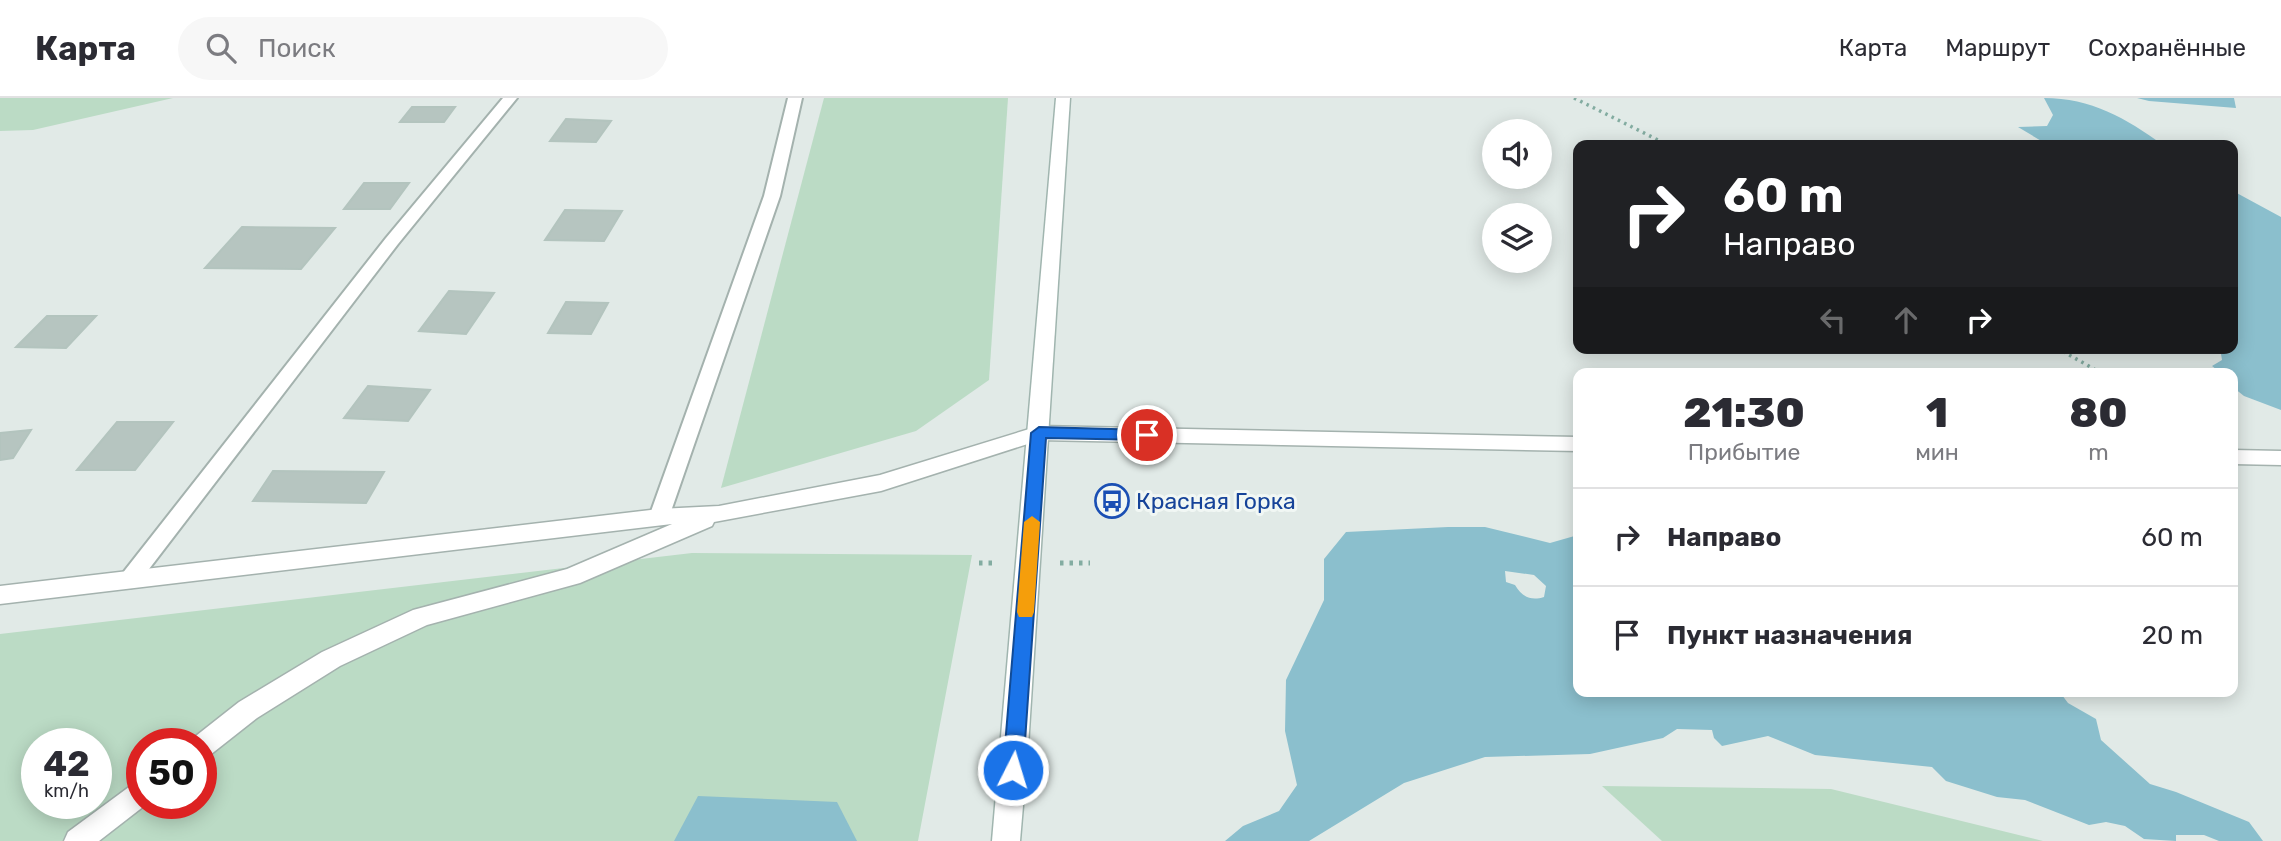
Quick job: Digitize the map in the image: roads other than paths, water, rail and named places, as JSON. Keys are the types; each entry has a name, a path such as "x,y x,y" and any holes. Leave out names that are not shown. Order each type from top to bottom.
{"street":[{"path":"1006,841 1063,98"},
{"path":"0,595 659,517 719,514 881,482 1039,433 1573,444"},
{"path":"2238,457 2281,458"},
{"path":"217,734 248,710 331,659 421,617 572,577 719,514"},
{"path":"78,841 126,804"}],"lane":[{"path":"129,580 392,240 510,98"},
{"path":"659,517 772,196 795,98"}],"water":[{"path":"2044,98 2077,102 2107,111 2156,140 2040,140 2018,127 2047,126 2053,115"},
{"path":"2137,98 2234,98 2236,108 2149,101"},
{"path":"2238,194 2281,217 2281,410 2238,391 2238,368 2212,366 2222,360 2221,354 2238,354"},
{"path":"1485,527 1550,543 1573,536 1573,697 2064,697 2068,703 2096,719 2101,740 2150,784 2249,822 2263,841 2219,841 2204,835 2176,835 2176,841 2144,839 2125,826 2106,822 2089,825 2025,800 1997,797 1946,781 1932,767 1815,755 1768,736 1722,746 1714,738 1712,730 1677,729 1663,738 1590,754 1485,757 1404,783 1309,841 1225,841 1243,826 1279,811 1297,785 1285,731 1286,680 1324,600 1324,559 1346,532","holes":["1505,571 1534,575 1546,586 1544,597 1531,598 1515,585 1506,582"]},
{"path":"698,796 837,802 857,841 674,841"}],"place":[{"name":"Красная Горка","path":"1112,501"}]}
